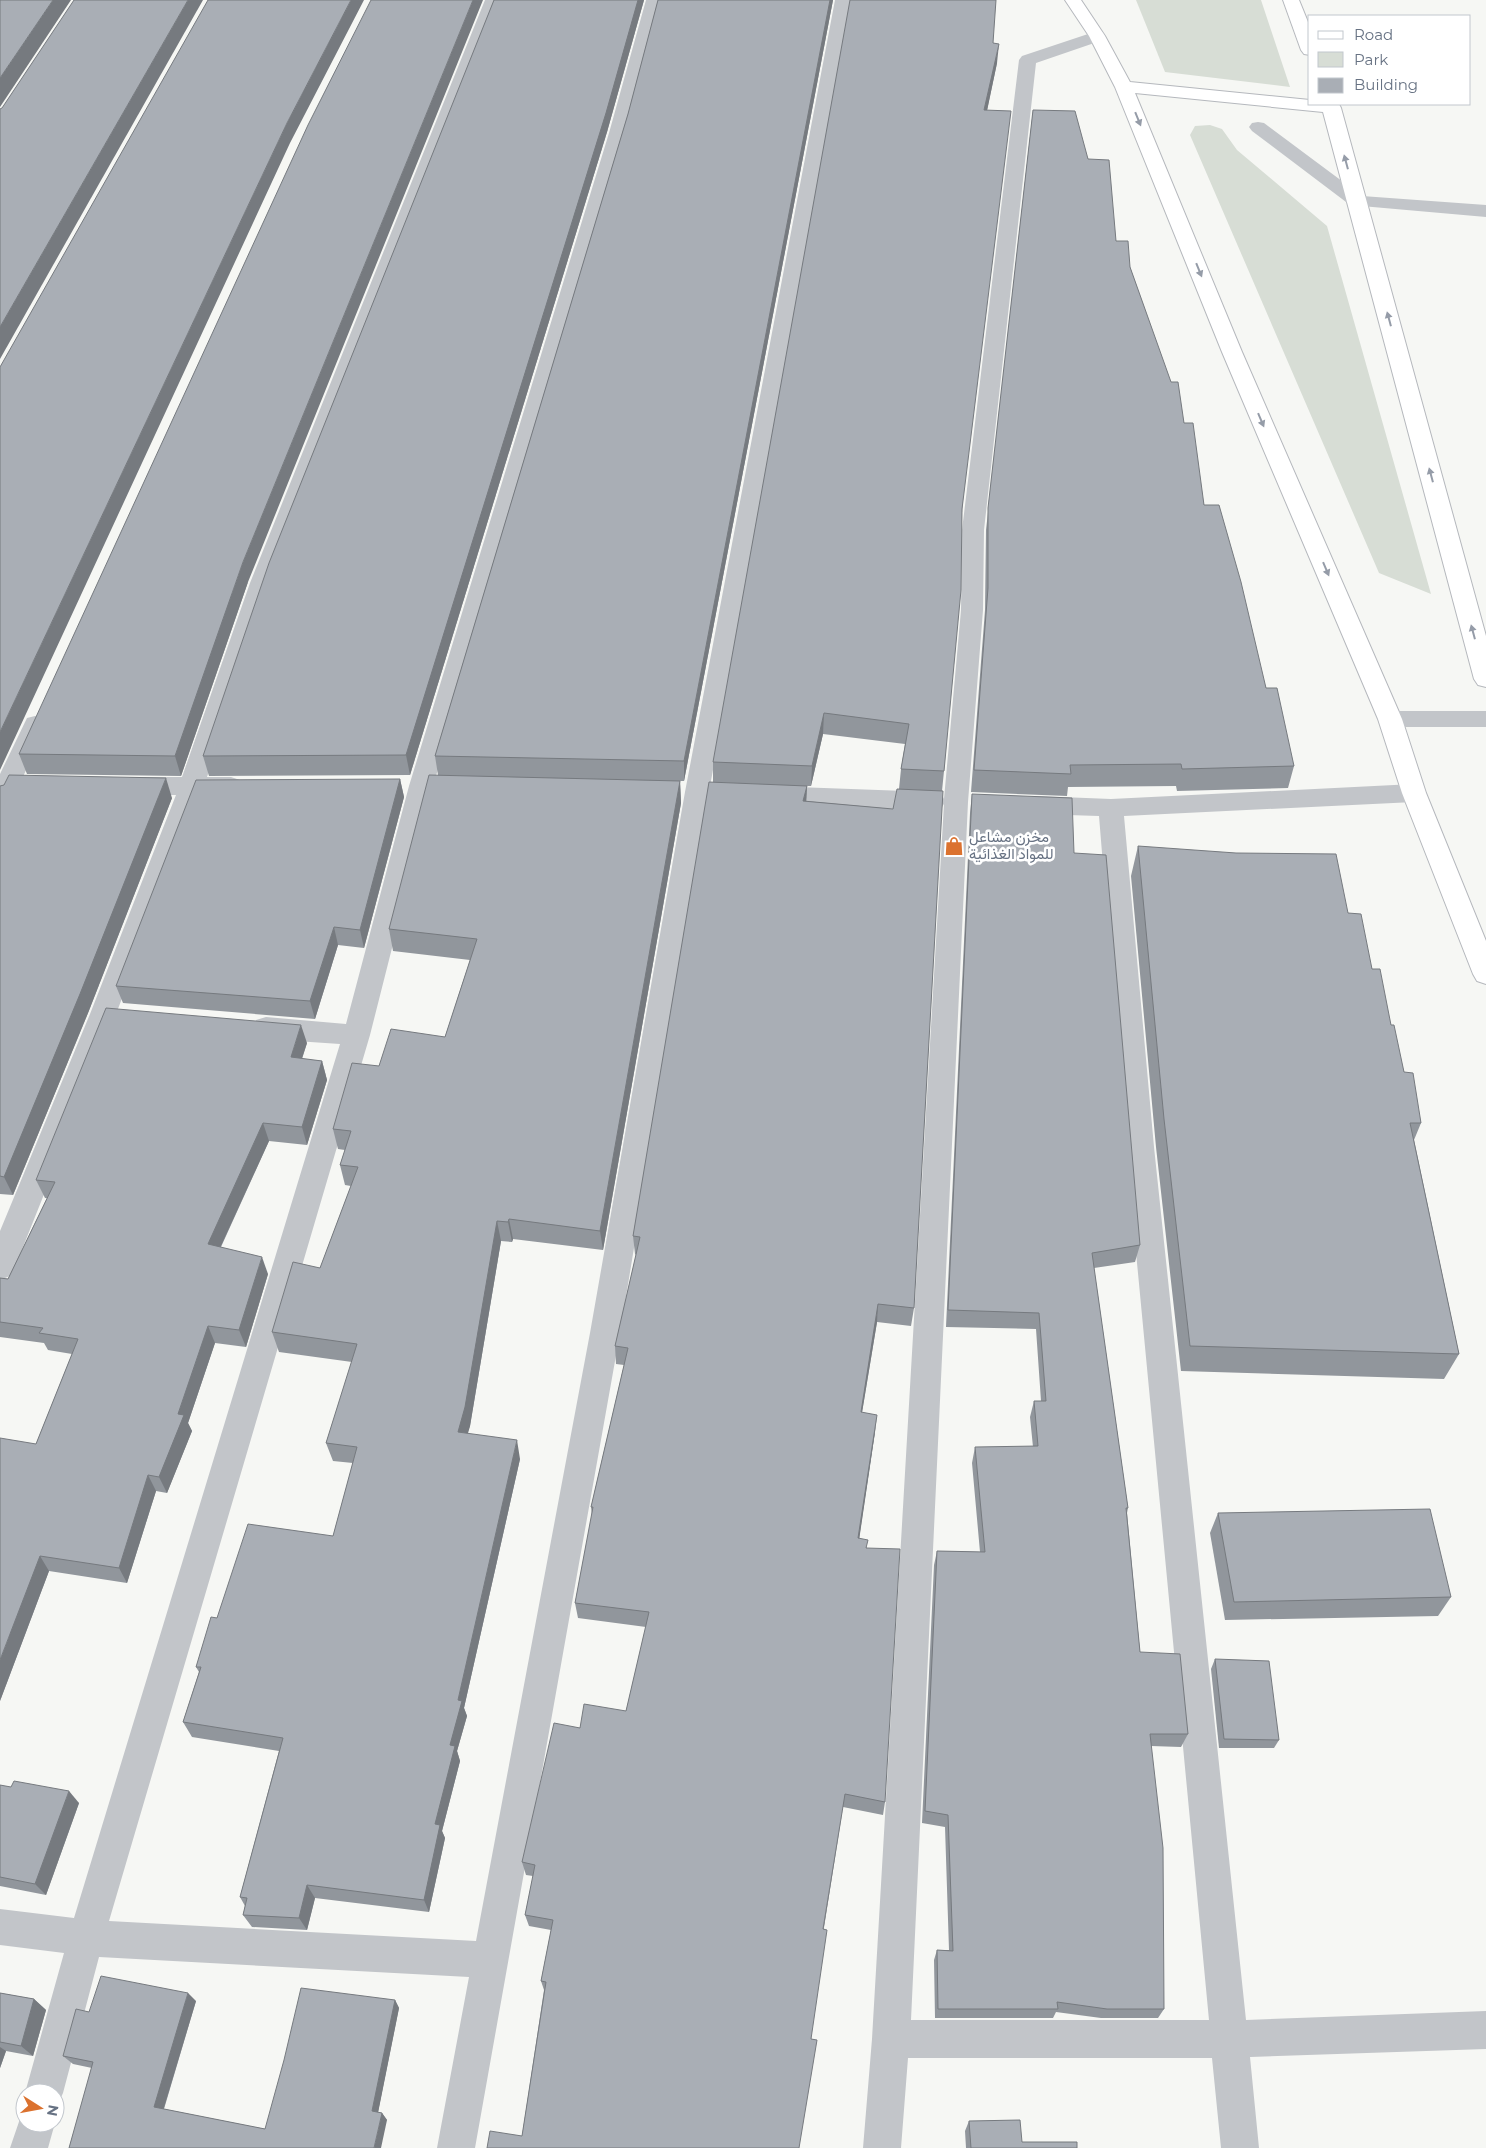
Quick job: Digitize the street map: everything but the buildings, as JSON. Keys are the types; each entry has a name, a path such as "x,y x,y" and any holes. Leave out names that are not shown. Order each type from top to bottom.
{"main road":[{"path":"1073,0 1097,36 1124,87 1232,352 1390,718 1414,793 1486,974"},
{"path":"1291,0 1308,45"},
{"path":"1124,87 1308,104"},
{"path":"1331,106 1486,679"}],"street":[{"path":"0,1267 103,1014 191,787 261,583 493,0"},
{"path":"47,2083 86,1938 356,1035 421,786 618,133 654,0"},
{"path":"456,2148 605,1333 697,792 843,0"},
{"path":"882,2148 891,2039 965,802 974,530 1028,60 1097,36"},
{"path":"1258,127 1357,201 1486,211"},
{"path":"2,790 44,704"},
{"path":"1390,718 1486,719"},
{"path":"2,790 36,785"},
{"path":"104,786 258,786"},
{"path":"1014,804 1111,808 1414,793"},
{"path":"747,794 965,802"},
{"path":"1111,808 1140,1147 1240,2148"},
{"path":"103,1014 132,1017"},
{"path":"239,1025 356,1035"},
{"path":"0,1927 86,1938 490,1960"},
{"path":"891,2039 1229,2039 1486,2030"},
{"path":"29,2148 33,2133"}],"green space":[{"path":"1136,0 1261,0 1290,87 1165,72"},
{"path":"1210,125 1222,129 1237,150 1327,226 1431,594 1379,573 1190,135 1195,126"}],"place":[{"name":"مخزن مشاعل للمواد الغذائية","path":"954,846"}]}
